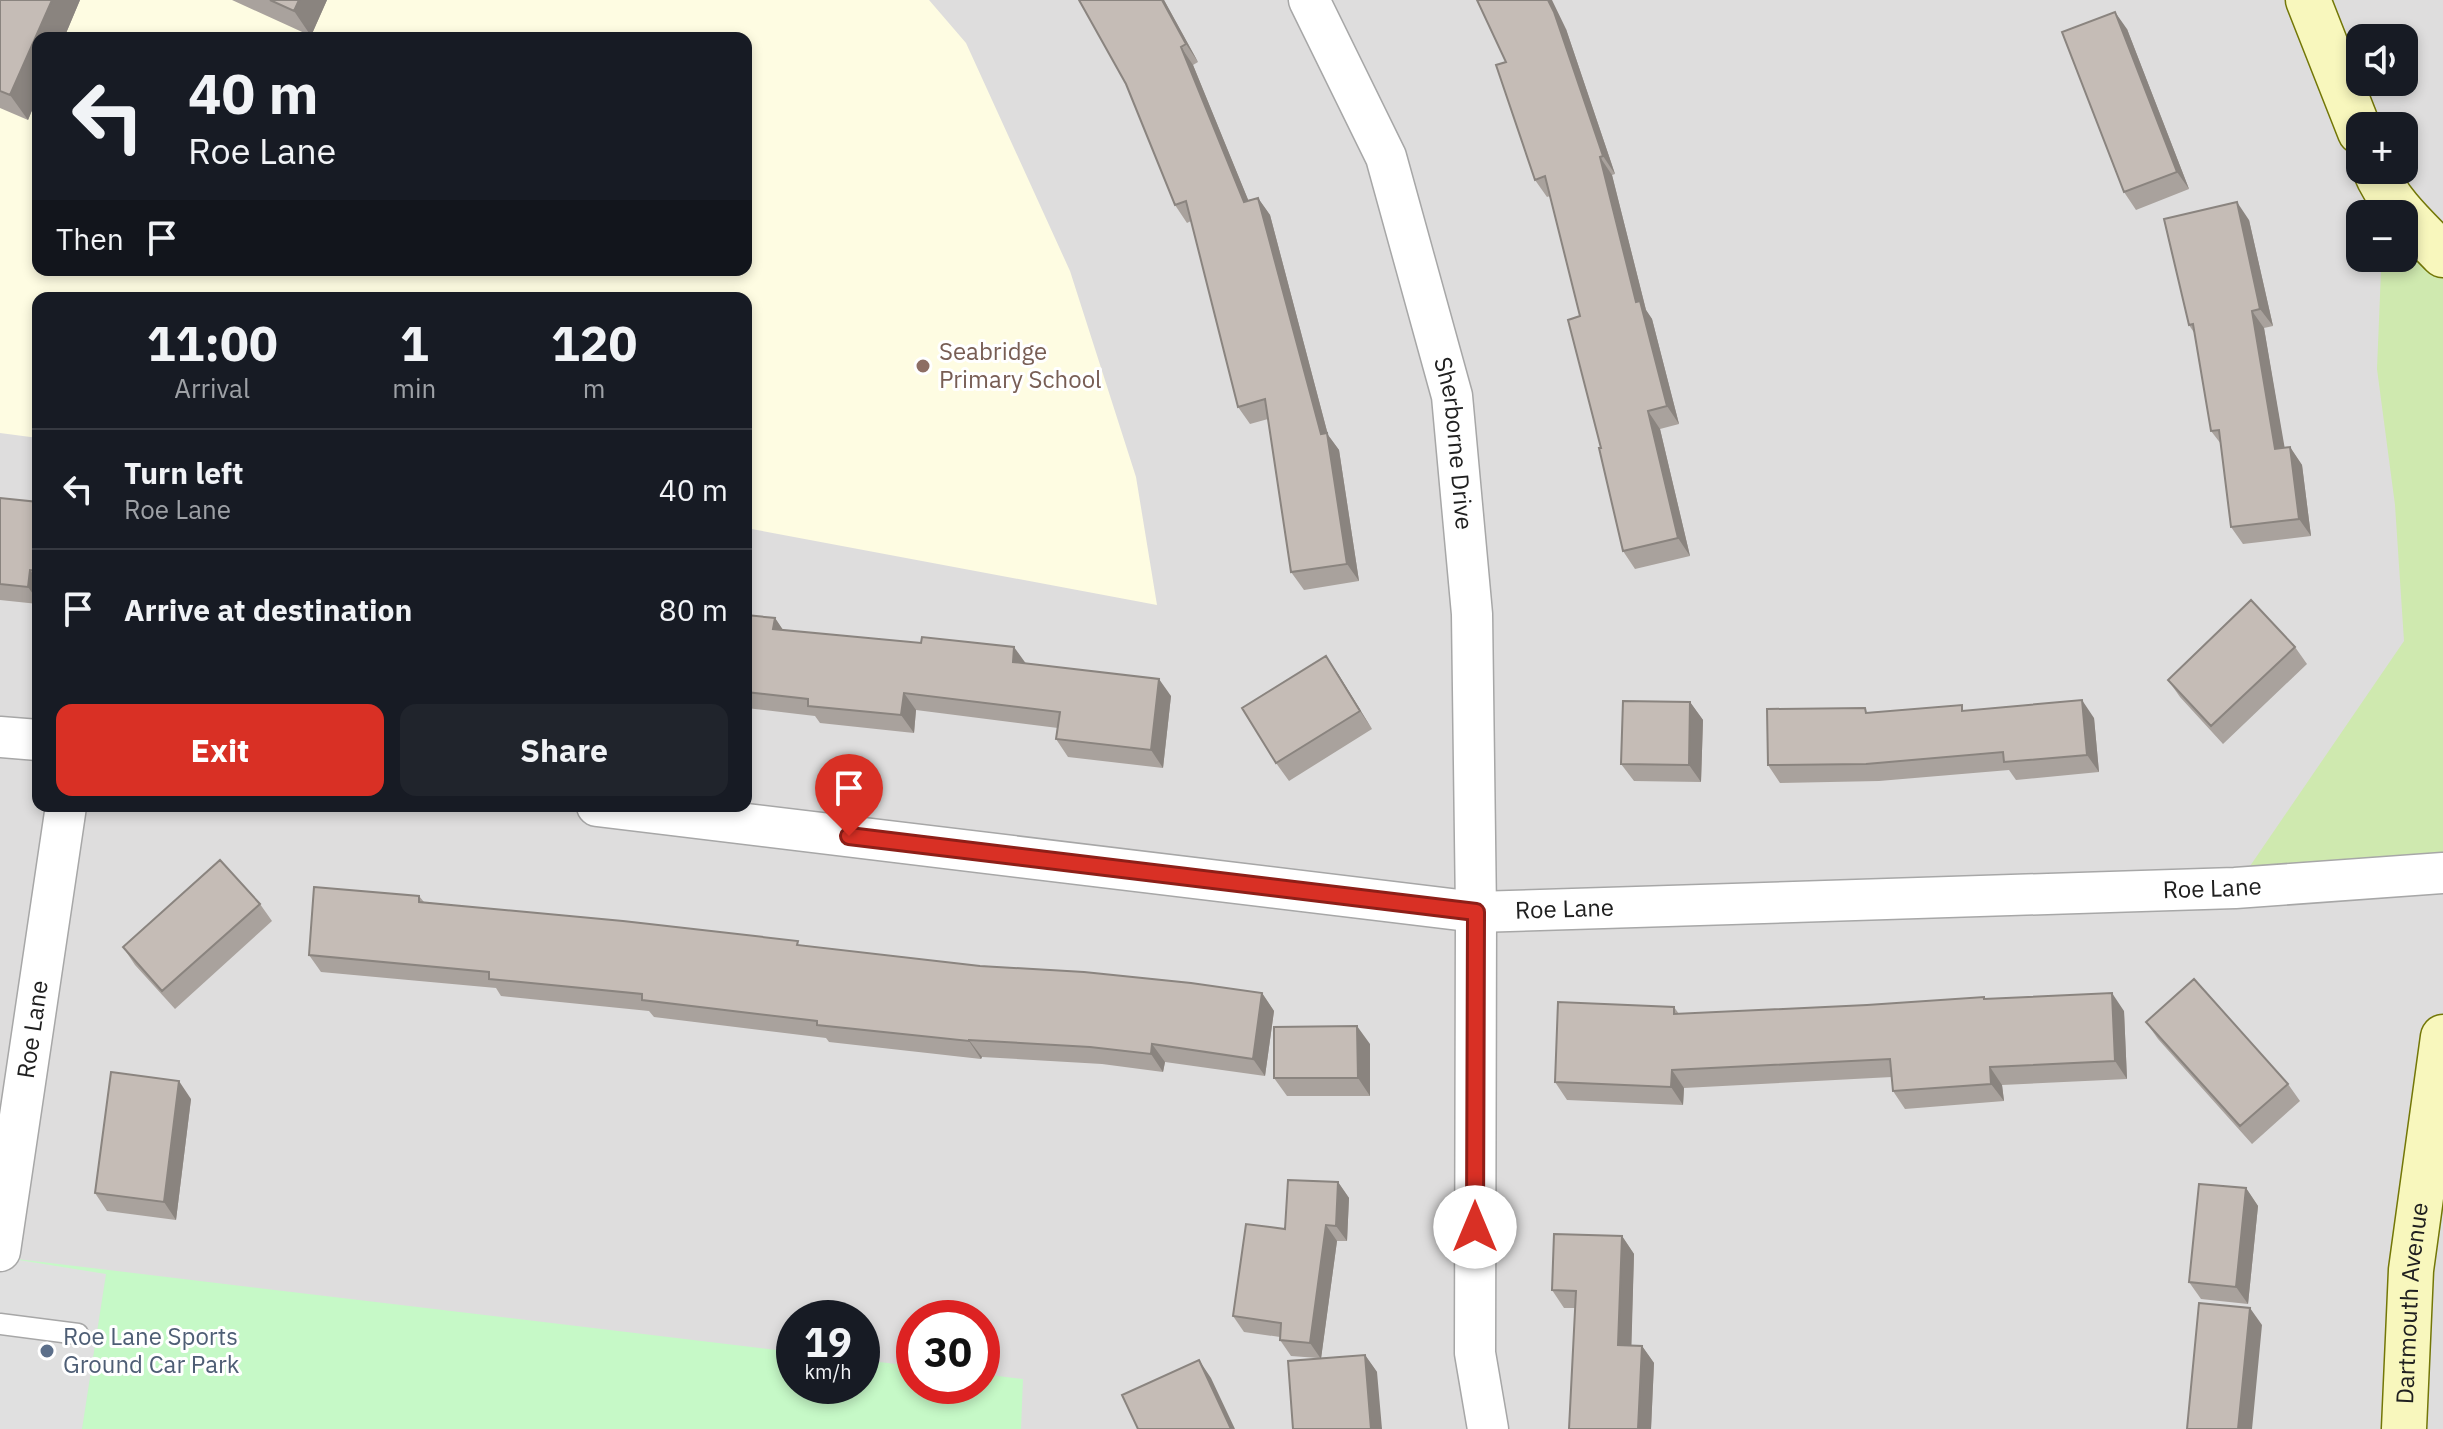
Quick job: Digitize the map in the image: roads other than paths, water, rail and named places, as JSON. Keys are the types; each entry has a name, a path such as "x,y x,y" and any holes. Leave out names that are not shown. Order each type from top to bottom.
{"street":[{"name":"Sherborne Drive","path":"1309,0 1386,157 1452,396 1472,614 1476,912 1475,1353 1488,1429"},
{"path":"2308,0 2352,112"},
{"path":"2381,184 2398,208 2443,255"},
{"path":"0,737 32,740"},
{"name":"Roe Lane","path":"0,1251 65,812"},
{"name":"Roe Lane","path":"647,812 1476,912 2235,888 2443,873"},
{"name":"Dartmouth Avenue","path":"2404,1429 2411,1270 2443,1037"}],"lane":[{"path":"0,1324 78,1334"}],"place":[{"name":"Seabridge Primary School","path":"923,366"},
{"name":"Roe Lane Sports Ground Car Park","path":"47,1351"}]}
